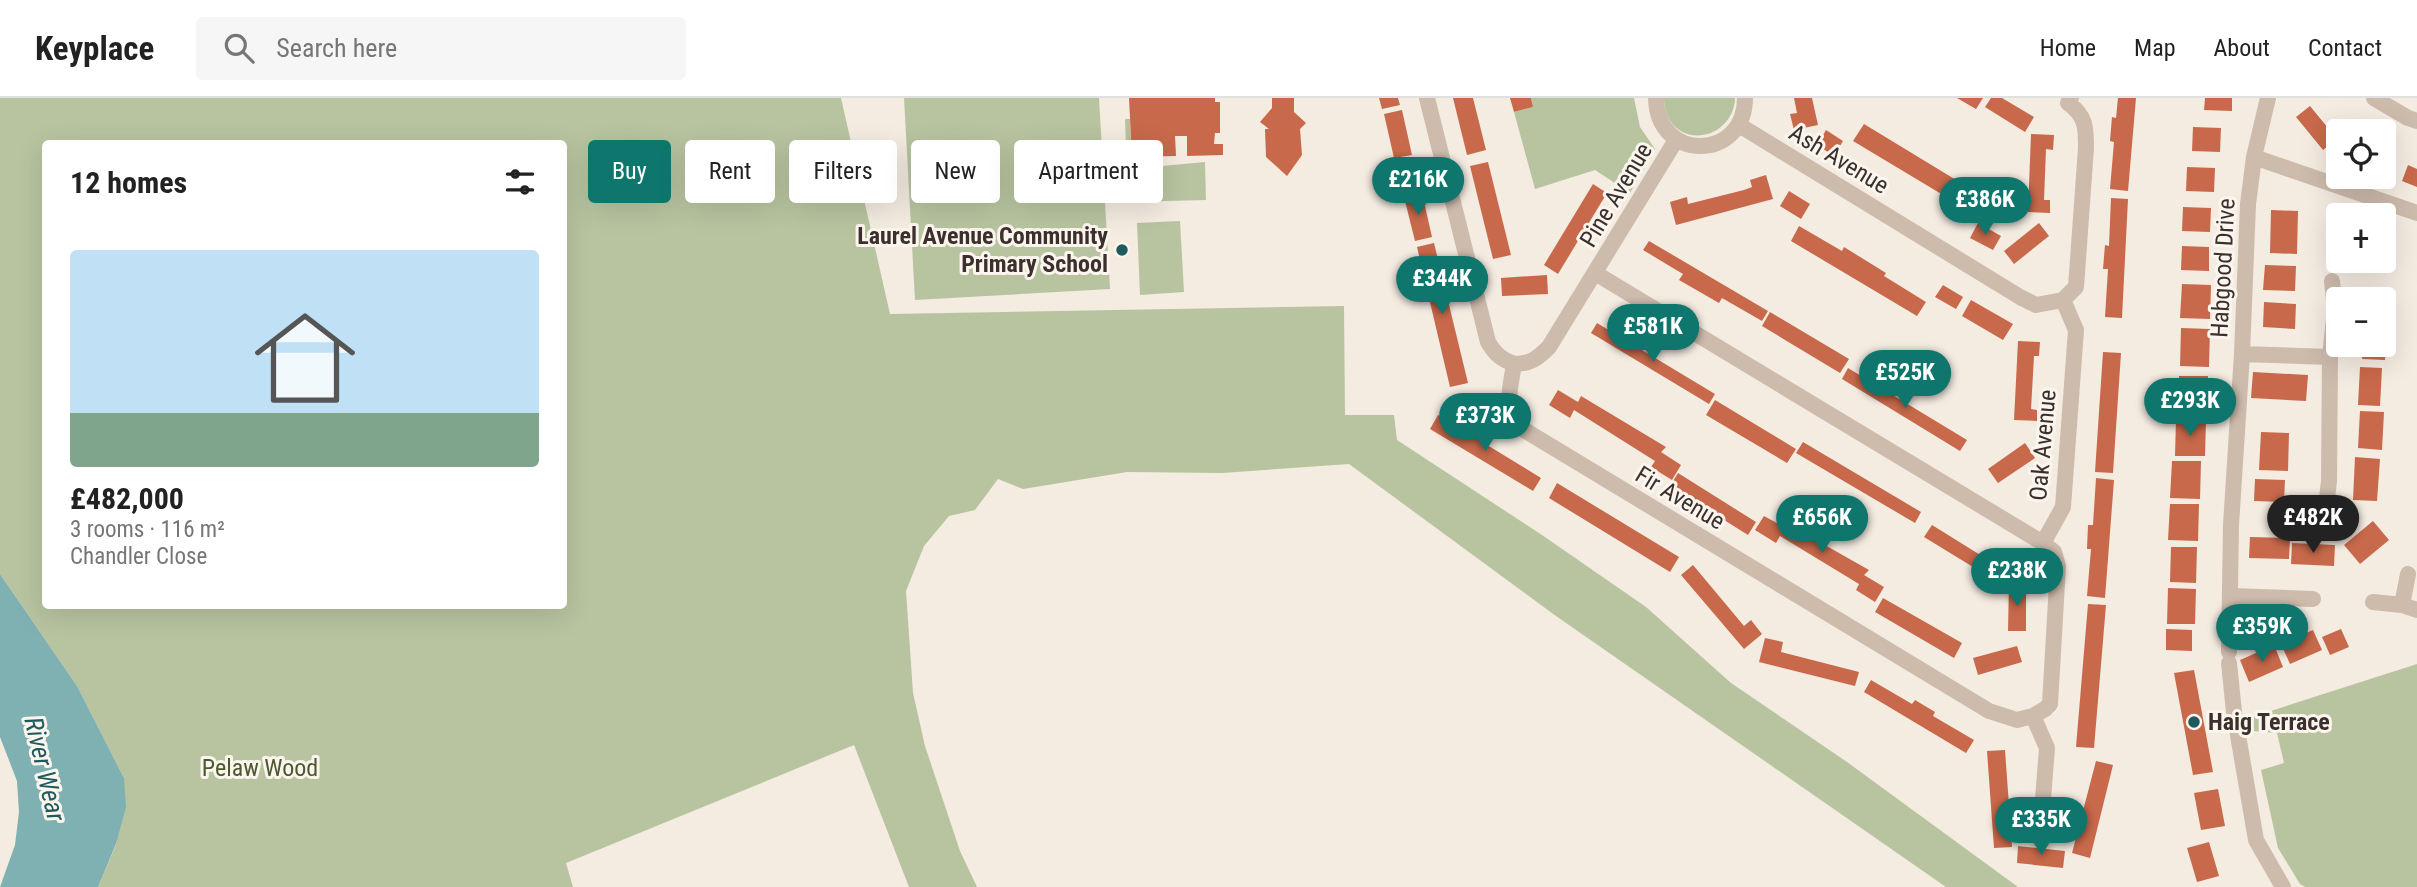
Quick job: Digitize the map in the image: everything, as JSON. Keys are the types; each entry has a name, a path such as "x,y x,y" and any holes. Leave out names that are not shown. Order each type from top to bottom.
{"street":[{"path":"1427,98 1488,342 1494,353 1508,362"},
{"path":"1656,98 1656,111 1664,129 1676,140 1692,146 1711,146 1729,137 1739,125 1744,113 1745,98"},
{"name":"Habgood Drive","path":"2268,98 2254,157 2248,204 2231,525 2229,658 2234,712 2256,840 2283,887"},
{"path":"2374,98 2417,121"},
{"path":"2063,300 2076,287 2086,148 2086,127 2078,110 2066,100"},
{"name":"Ash Avenue","path":"1739,125 2028,301 2036,305 2063,300"},
{"name":"Pine Avenue","path":"1508,362 1527,364 1549,347 1676,140"},
{"path":"2254,157 2417,213"},
{"name":"Pine Avenue","path":"1595,273 2043,543"},
{"path":"2332,281 2333,287"},
{"name":"Oak Avenue","path":"2043,543 2063,507 2076,330 2063,300"},
{"path":"2242,354 2326,357"},
{"path":"2326,507 2329,481 2330,357"},
{"name":"Fir Avenue","path":"1508,362 1511,417 1516,425 1526,432 1989,712 2017,720 2033,716"},
{"path":"2041,825 2047,748 2033,716 2050,704 2058,566 2054,552 2043,543"},
{"path":"2373,602 2409,608 2408,574"},
{"path":"2231,596 2313,599"}],"green space":[{"name":"Pelaw Wood","path":"0,98 841,98 851,140 789,140 789,203 865,203 890,314 1344,306 1345,415 1394,415 1397,440 1646,607 1731,683 1847,762 2018,887 1946,887 1556,616 1349,464 1222,473 1127,472 1023,489 998,479 975,510 949,516 924,546 906,591 913,693 925,746 960,851 977,887 909,887 854,745 566,863 573,887 98,887 116,845 124,778 77,686 0,574"},
{"path":"904,98 1099,98 1101,140 1014,140 1014,203 1105,203 1110,289 915,300"},
{"path":"1531,98 1634,98 1640,127 1655,149 1630,193 1595,170 1535,189 1514,112 1533,107"},
{"path":"1663,98 1735,98 1726,122 1717,130 1695,135 1684,133 1674,126 1667,115"},
{"path":"1125,119 1130,119 1131,140 1126,140"},
{"path":"1205,162 1206,200 1163,201 1163,166"},
{"path":"1180,221 1184,292 1140,295 1137,223"},
{"path":"2417,664 2417,887 2305,887 2300,884 2278,848 2261,770 2284,763 2277,733 2253,731 2252,717"}],"water":[{"name":"River Wear","path":"0,574 77,686 124,778 126,807 116,844 98,887 0,887 15,845 19,812 17,781 0,737"}],"building":[{"path":"1129,98 1215,98 1215,102 1220,102 1220,133 1215,133 1214,144 1223,144 1223,155 1187,156 1187,136 1175,136 1176,156 1163,156 1163,140 1131,140"},
{"path":"1272,98 1294,98 1294,112 1306,123 1300,129 1302,155 1287,176 1266,157 1265,129 1269,129 1260,122 1272,108"},
{"path":"1379,98 1398,98 1400,105 1382,109"},
{"path":"1453,98 1473,98 1486,150 1467,155"},
{"path":"1510,98 1531,98 1533,107 1514,112"},
{"path":"1794,98 1812,98 1818,125 1794,130 1790,114 1797,113"},
{"path":"1957,98 1983,98 1976,109"},
{"path":"1991,98 2002,98 2034,117 2025,132 1985,107"},
{"path":"2118,98 2136,98 2128,191 2110,189 2114,142 2110,141 2112,117 2116,118"},
{"path":"2205,98 2232,98 2232,111 2204,110"},
{"path":"2310,106 2326,126 2326,148 2323,150 2296,117"},
{"path":"1402,110 1412,155 1394,158 1384,114"},
{"path":"1864,124 1989,200 1978,216 1853,141"},
{"path":"2193,127 2221,128 2220,152 2192,151"},
{"path":"1826,130 1843,141 1834,156 1817,145"},
{"path":"2031,134 2054,135 2053,150 2046,149 2044,200 2050,200 2050,213 2028,212"},
{"path":"1488,162 1511,255 1493,259 1470,166"},
{"path":"2408,165 2417,169 2417,187 2402,181"},
{"path":"2187,167 2215,168 2214,192 2186,191"},
{"path":"1766,175 1773,199 1676,225 1670,202 1687,197 1688,204 1744,190 1752,187 1750,180"},
{"path":"1593,184 1607,193 1558,274 1544,265"},
{"path":"1789,191 1810,204 1801,219 1780,206"},
{"path":"1422,193 1432,237 1415,241 1404,197"},
{"path":"2111,198 2128,199 2122,318 2105,317 2108,269 2103,269 2105,245 2109,246"},
{"path":"2183,207 2211,208 2210,232 2182,231"},
{"path":"2271,210 2298,211 2297,254 2270,253"},
{"path":"1978,223 2001,236 1993,250 1970,238"},
{"path":"2039,223 2049,236 2014,264 2004,251"},
{"path":"1799,226 1842,251 1844,247 1926,302 1917,316 1791,241"},
{"path":"1649,241 1768,311 1762,321 1722,298 1719,303 1679,280 1683,274 1643,250"},
{"path":"1434,243 1468,383 1450,387 1417,247"},
{"path":"2182,246 2209,247 2209,271 2181,270"},
{"path":"2265,265 2296,266 2295,291 2263,290"},
{"path":"1547,275 1548,294 1502,296 1501,278"},
{"path":"2182,284 2211,285 2210,319 2180,318"},
{"path":"1943,285 1963,297 1956,309 1935,297"},
{"path":"1971,300 2013,324 2003,340 1962,316"},
{"path":"2264,302 2296,304 2295,329 2263,327"},
{"path":"1770,312 1849,359 1840,373 1762,326"},
{"path":"1597,323 1715,394 1709,404 1591,333"},
{"path":"2181,328 2210,329 2209,367 2180,366"},
{"path":"2018,341 2040,342 2039,356 2034,356 2031,409 2037,410 2037,421 2014,420"},
{"path":"2103,352 2121,353 2113,473 2095,472"},
{"path":"2362,357 2385,357 2385,360"},
{"path":"2360,367 2382,368 2380,406 2358,405"},
{"path":"1848,368 1967,440 1960,451 1842,379"},
{"path":"2253,372 2308,375 2306,401 2251,398"},
{"path":"2179,376 2208,376 2207,409 2178,408"},
{"path":"1558,390 1578,402 1581,396 1666,447 1661,452 1681,465 1672,480 1651,467 1655,461 1574,410 1570,418 1549,405"},
{"path":"1715,400 1796,449 1787,463 1706,415"},
{"path":"2360,411 2384,412 2382,450 2358,448"},
{"path":"1438,415 1541,478 1533,491 1430,429"},
{"path":"2176,419 2206,420 2205,456 2175,456"},
{"path":"2261,432 2289,433 2288,471 2259,470"},
{"path":"1803,442 1921,512 1915,523 1796,453"},
{"path":"2025,443 2035,458 1998,483 1988,469"},
{"path":"2355,457 2380,459 2377,501 2353,500"},
{"path":"2172,461 2201,461 2200,499 2170,498"},
{"path":"1678,473 1756,522 1748,535 1670,486"},
{"path":"2096,478 2114,480 2105,598 2087,596 2091,549 2087,549 2088,525 2093,525"},
{"path":"2255,479 2285,480 2284,502 2254,501"},
{"path":"1557,483 1679,557 1670,572 1549,498"},
{"path":"2170,504 2199,504 2198,541 2168,540"},
{"path":"1764,516 1784,527 1786,523 1869,570 1864,575 1884,587 1875,602 1856,590 1859,584 1780,536 1776,543 1755,530"},
{"path":"2373,521 2389,540 2360,564 2344,545"},
{"path":"1932,525 1998,566 1991,578 1924,537"},
{"path":"2250,537 2290,538 2289,559 2249,558"},
{"path":"2292,543 2335,545 2334,566 2291,564"},
{"path":"2171,547 2197,547 2196,583 2170,582"},
{"path":"1693,565 1744,626 1751,620 1762,634 1744,649 1681,575"},
{"path":"2009,584 2026,584 2026,631 2008,631"},
{"path":"2168,588 2196,589 2195,624 2167,624"},
{"path":"1883,598 1962,643 1954,658 1875,612"},
{"path":"2088,604 2106,605 2094,748 2076,747"},
{"path":"2166,629 2192,630 2192,651 2166,650"},
{"path":"2341,629 2349,647 2330,655 2322,637"},
{"path":"2313,630 2322,650 2290,664 2281,644"},
{"path":"1765,638 1783,642 1781,652 1859,672 1855,686 1759,662"},
{"path":"2274,645 2283,667 2249,682 2240,660"},
{"path":"2017,646 2022,662 1978,675 1973,658"},
{"name":"Haig Terrace","path":"2194,670 2213,772 2193,775 2174,673"},
{"path":"1871,680 1912,704 1915,700 1935,712 1933,716 1974,740 1966,753 1864,692"},
{"path":"2005,750 2012,847 1994,848 1987,751"},
{"path":"2096,761 2113,765 2090,858 2072,853"},
{"path":"2218,789 2225,826 2201,830 2194,793"},
{"path":"2209,842 2219,876 2197,882 2187,848"},
{"path":"2018,846 2065,851 2063,868 2017,863"}],"place":[{"name":"Laurel Avenue Community Primary School","path":"1122,250"},
{"name":"Haig Terrace","path":"2194,722"}]}
